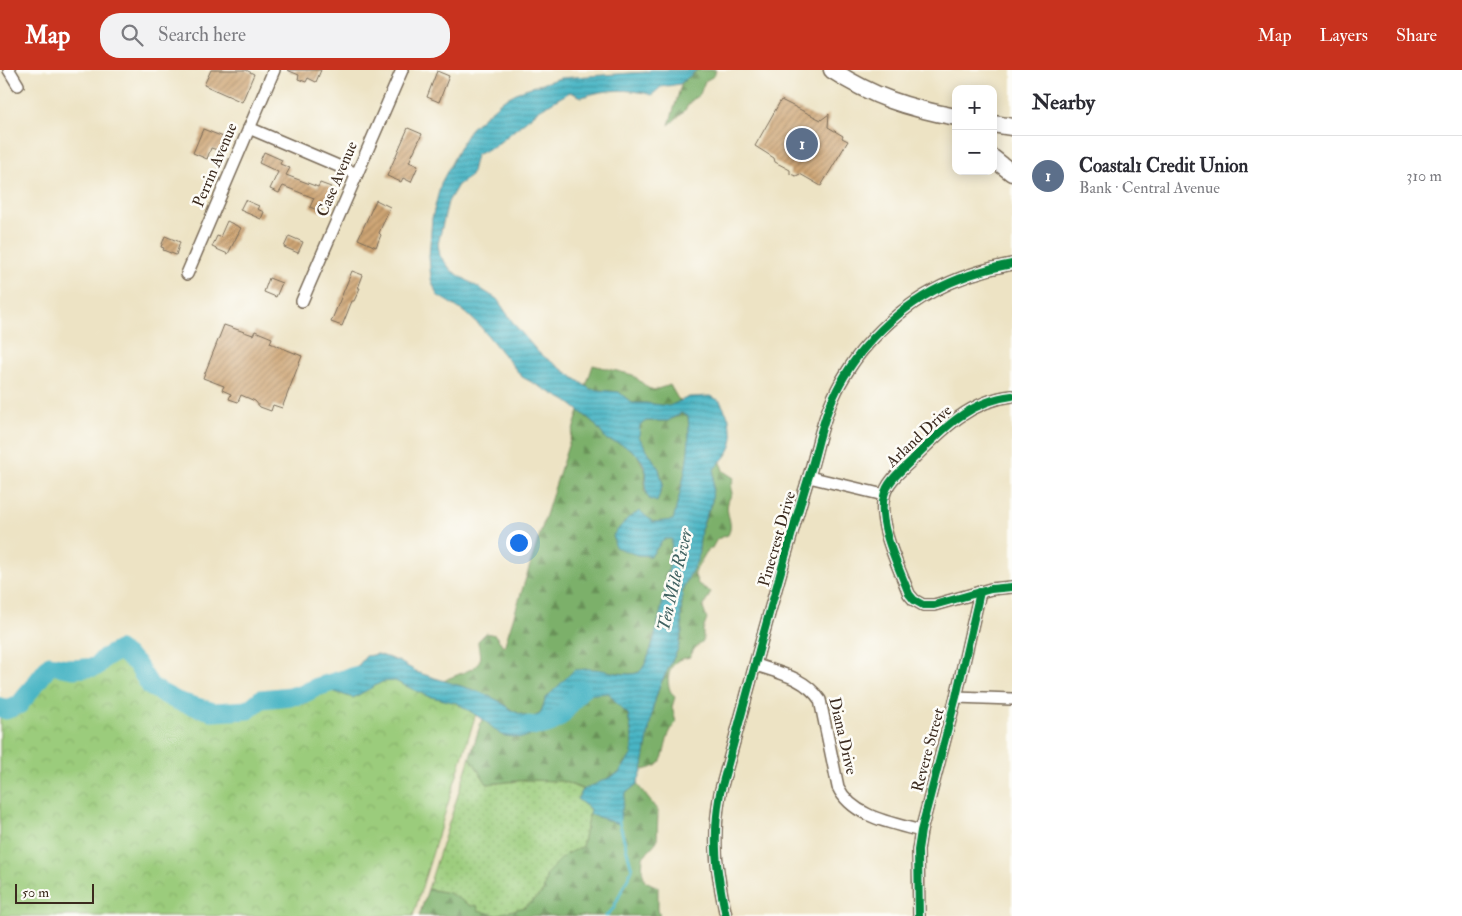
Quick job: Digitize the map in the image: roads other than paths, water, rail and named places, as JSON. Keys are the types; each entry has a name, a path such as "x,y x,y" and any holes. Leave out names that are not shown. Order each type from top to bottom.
{"main road":[{"path":"832,70 857,86 880,96 912,108 952,116"},
{"path":"997,125 1012,127"},
{"path":"997,161 1012,174"}],"street":[{"path":"9,70 18,85"},
{"name":"Perrin Avenue","path":"187,274 274,70"},
{"name":"Case Avenue","path":"302,301 402,70"},
{"path":"249,128 357,174"},
{"name":"Pinecrest Drive","path":"726,916 715,854 716,816 720,793 795,522 834,396 866,346 889,322 917,300 954,280 987,269 1012,264"},
{"name":"Arland Drive","path":"884,495 894,478 957,417 988,401 1012,396"},
{"path":"809,477 884,495 884,523 887,536 909,594 923,606 934,605 980,592 1012,587"},
{"name":"Revere Street","path":"919,916 918,850 921,831 956,697 980,592"},
{"name":"Diana Drive","path":"756,666 805,684 813,690 820,700 838,787 849,804 873,817 921,831"},
{"path":"956,697 1012,700"}],"water":[{"path":"651,70 697,70 680,84 661,87 652,95 635,91 617,90 599,92 582,97 570,92 539,110 494,147 476,155 471,176 458,185 448,202 438,244 440,256 452,271 497,299 514,324 539,353 590,389 619,392 632,403 669,406 689,397 711,396 720,401 729,418 733,435 732,443 726,455 714,469 712,501 701,529 698,559 683,588 682,631 678,649 660,685 653,707 642,772 637,784 625,794 619,824 589,814 590,809 577,799 583,790 619,773 632,754 632,736 628,714 609,693 584,695 569,705 544,731 522,738 500,734 485,721 457,703 427,696 395,681 382,682 353,698 329,690 329,684 336,672 356,668 366,656 378,654 398,661 419,673 480,692 499,701 513,711 531,718 540,714 546,698 574,670 598,669 623,674 634,674 639,672 645,665 661,610 672,539 664,539 651,556 637,555 615,547 613,535 628,518 640,511 653,522 673,520 683,481 689,443 688,416 681,413 668,421 646,421 640,425 639,437 659,469 663,484 657,502 649,499 644,464 636,454 620,444 607,440 593,422 568,402 522,377 479,325 466,313 437,295 431,279 429,257 432,218 441,183 471,128 503,100 522,90 560,78 646,72"}],"waterway":[{"name":"Ten Mile River","path":"0,707 6,710 19,705 50,665 73,669 96,667 104,658 119,650 136,663 151,687 177,701 214,712 248,710 261,699 301,695 317,687 354,676"},
{"name":"Ten Mile River","path":"529,725 539,726 554,721 566,710 582,689"},
{"path":"606,916 613,909 632,869 618,818"}],"place":[{"name":"Coastal1 Credit Union","path":"802,144"}]}
